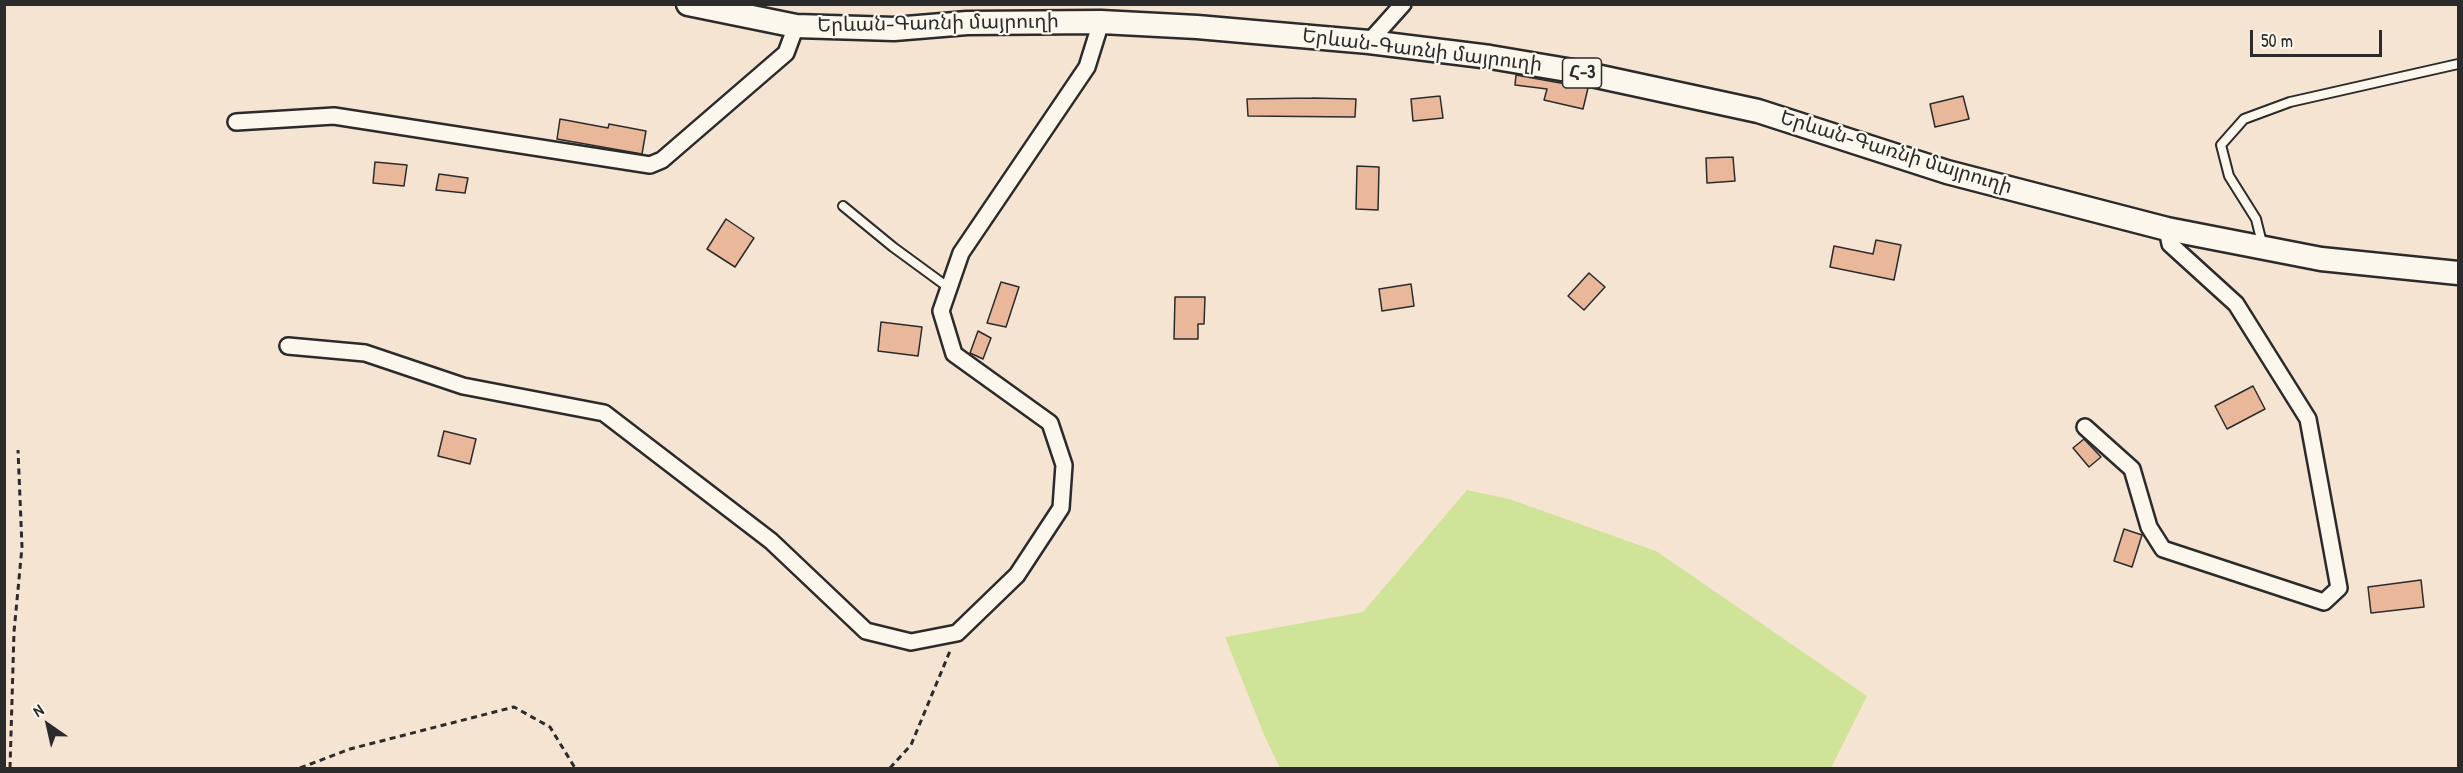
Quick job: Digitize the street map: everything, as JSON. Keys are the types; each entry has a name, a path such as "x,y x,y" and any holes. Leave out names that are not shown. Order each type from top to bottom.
{"main road":[{"name":"Երևան-Գառնի մայրուղի","path":"688,4 796,26 894,29 967,23 1101,22 1197,27 1369,42 1573,71 1758,111 1947,172 2167,229 2321,259 2458,273"}],"street":[{"path":"1369,42 1403,4"},
{"path":"288,346 365,353 463,386 604,413 771,542 866,631 911,642 957,633 1017,575 1061,508 1064,465 1050,423 954,354 941,310 961,253 1087,67 1101,22"},
{"path":"236,122 334,116 650,165 662,160 786,53 796,26"},
{"path":"2085,427 2132,468 2149,527 2163,549 2324,602 2339,588 2308,419 2236,304 2170,244 2167,229"}],"lane":[{"path":"2263,247 2256,219 2229,176 2221,145 2244,119 2290,102 2458,64"},
{"path":"843,206 893,247 949,288"}],"path":[{"path":"10,768 14,632 22,547 18,450"},
{"path":"890,768 911,745 957,633"},
{"path":"300,768 350,749 514,706 550,727 575,768"}],"green space":[{"path":"1467,490 1509,499 1656,551 1867,696 1831,768 1280,768 1265,737 1225,637 1363,612"}],"building":[{"path":"1516,75 1588,88 1583,109 1544,100 1547,89 1515,85"},
{"path":"1440,96 1443,118 1413,121 1411,99"},
{"path":"1963,96 1969,119 1935,127 1930,104"},
{"path":"1247,99 1356,99 1355,117 1248,116"},
{"path":"560,119 608,128 609,124 646,131 642,154 557,139"},
{"path":"1733,157 1735,181 1707,183 1706,158"},
{"path":"375,162 407,165 404,186 373,183"},
{"path":"1357,166 1379,167 1378,210 1356,209"},
{"path":"439,174 468,178 465,193 436,190"},
{"path":"726,219 754,238 735,267 707,249"},
{"path":"1876,240 1901,245 1894,280 1830,267 1834,246 1873,254"},
{"path":"1589,273 1605,287 1584,310 1568,296"},
{"path":"1001,282 1019,287 1006,327 987,323"},
{"path":"1411,284 1414,306 1382,311 1379,289"},
{"path":"1175,297 1205,297 1204,324 1198,324 1198,339 1174,339"},
{"path":"881,322 922,327 918,356 878,351"},
{"path":"978,331 991,338 983,359 970,353"},
{"path":"2253,386 2265,409 2227,429 2215,406"},
{"path":"444,431 476,439 470,464 438,456"},
{"path":"2084,439 2101,457 2089,467 2073,448"},
{"path":"2124,529 2142,535 2132,567 2114,561"},
{"path":"2421,580 2424,607 2371,613 2368,587"}]}
